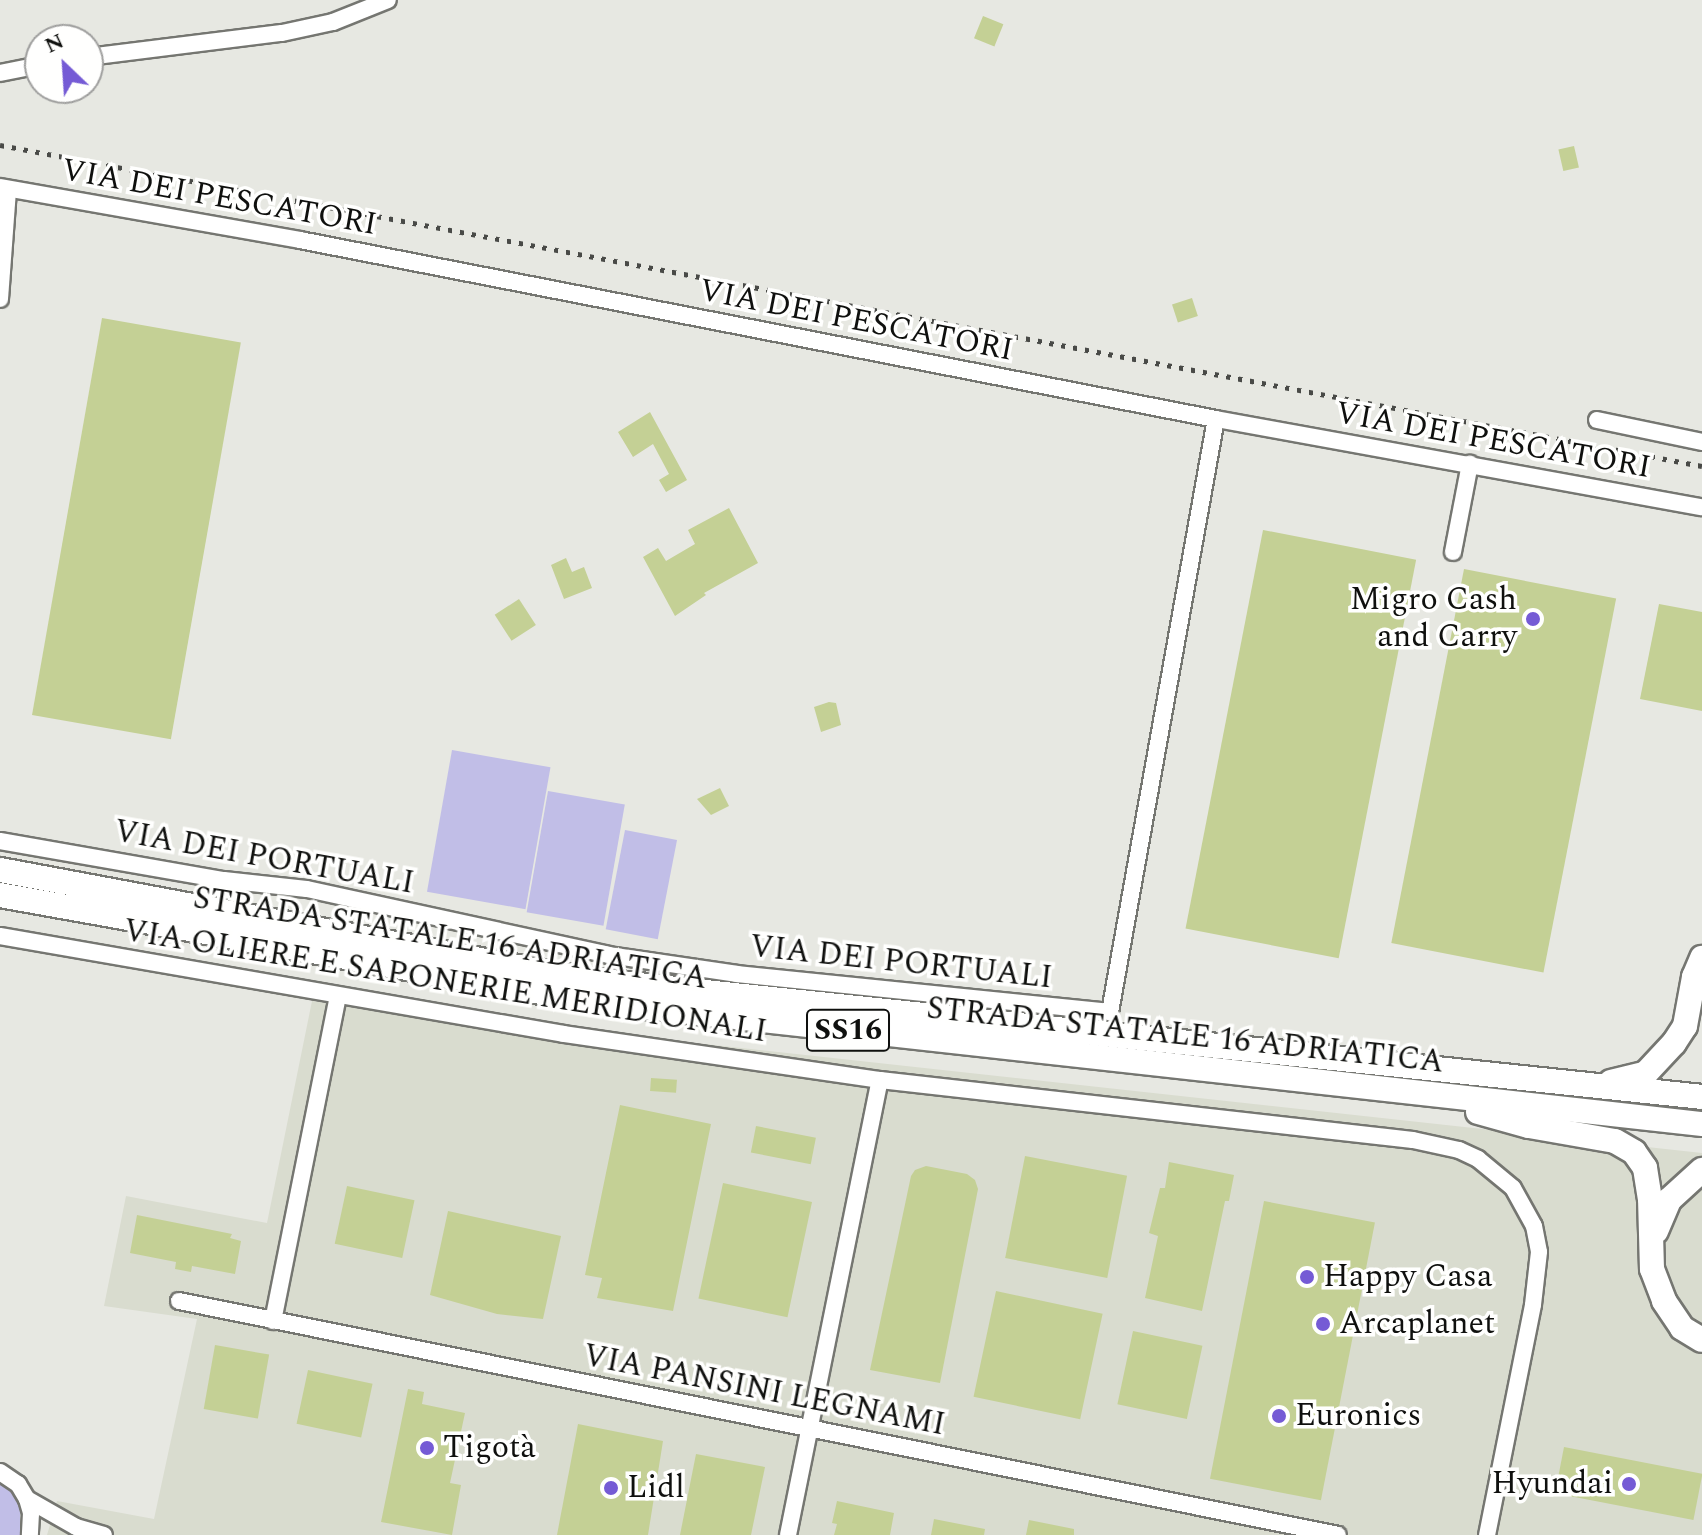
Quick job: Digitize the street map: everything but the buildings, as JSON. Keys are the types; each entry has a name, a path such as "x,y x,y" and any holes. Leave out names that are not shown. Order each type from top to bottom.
{"highway":[{"name":"STRADA STATALE 16 ADRIATICA","path":"0,870 582,979 1702,1097"},
{"name":"STRADA STATALE 16 ADRIATICA","path":"0,895 591,1001 1702,1124"},
{"path":"1565,1084 1625,1081 1646,1073 1685,1026 1698,968"},
{"path":"1698,968 1694,1001 1702,1032"},
{"path":"1405,1093 1529,1126 1615,1141 1634,1152 1645,1168 1652,1269 1664,1301 1682,1328 1702,1340"},
{"path":"1652,1241 1669,1200 1702,1170"}],"street":[{"path":"104,55 282,33 333,22 388,0"},
{"path":"0,73 24,68"},
{"path":"0,299 4,188"},
{"name":"VIA DEI PESCATORI","path":"4,188 300,240 1216,419 1702,507"},
{"name":"VIA DEI PORTUALI","path":"0,841 224,880 307,889 609,955 737,974 1110,1012 1216,419"},
{"path":"1597,420 1702,442"},
{"path":"1453,552 1470,464"},
{"name":"VIA OLIERE E SAPONERIE MERIDIONALI","path":"0,936 564,1034 880,1080 1434,1143 1478,1159 1499,1173 1523,1204 1534,1226 1539,1272 1487,1535"},
{"path":"273,1321 338,995"},
{"path":"788,1535 880,1080"},
{"name":"VIA PANSINI LEGNAMI","path":"179,1301 1338,1535"},
{"path":"0,1472 18,1484 27,1499 31,1513 30,1535"},
{"path":"27,1499 76,1527 104,1535"}],"shaded area":[{"path":"452,750 550,767 525,909 427,892"},
{"path":"548,791 625,805 603,926 527,912"},
{"path":"625,830 677,840 658,939 606,929"},
{"path":"312,1001 1702,1153 1702,1535 47,1535 57,1501 154,1519 197,1319 104,1306 126,1196 267,1223"},
{"path":"0,1480 13,1491 20,1505 20,1535 0,1535"}],"railway":[{"path":"0,145 1702,466"}],"place":[{"name":"Migro Cash and Carry","path":"1533,619"},
{"name":"Happy Casa","path":"1307,1277"},
{"name":"Arcaplanet","path":"1323,1324"},
{"name":"Euronics","path":"1279,1416"},
{"name":"Tigotà","path":"427,1448"},
{"name":"Hyundai","path":"1629,1484"},
{"name":"Lidl","path":"611,1488"}]}
